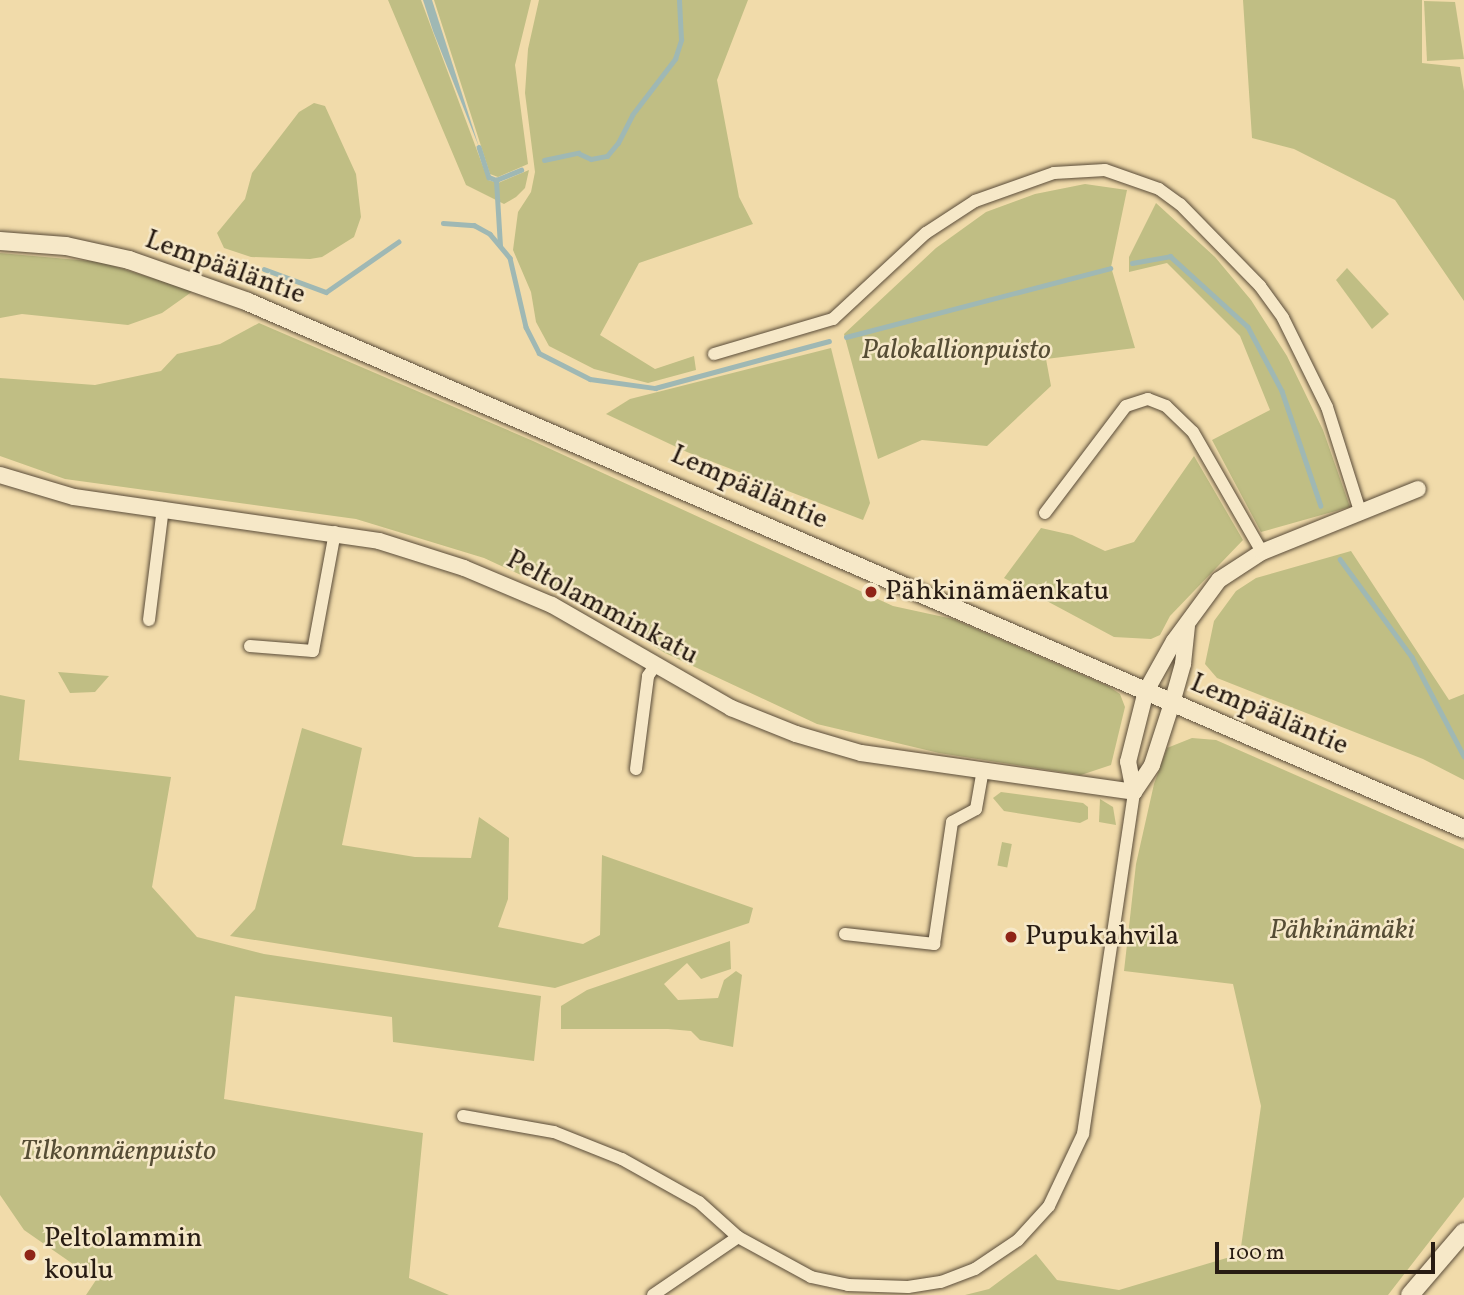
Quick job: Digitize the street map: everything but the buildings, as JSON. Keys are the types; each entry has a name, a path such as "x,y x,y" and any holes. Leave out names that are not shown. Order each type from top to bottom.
{"main road":[{"name":"Lempääläntie","path":"0,241 66,246 130,260 248,302 1464,828"},
{"path":"1410,1295 1464,1232"}],"street":[{"path":"714,354 833,318 926,233 975,201 1046,175 1105,170 1158,189 1180,204 1260,286 1283,318 1328,407 1361,514"},
{"path":"1045,513 1126,406 1147,398 1166,406 1193,432 1262,552"},
{"name":"Peltolamminkatu","path":"0,475 46,491 335,532 415,552 513,587 731,708 796,734 861,753 1135,792"},
{"path":"463,1116 554,1132 622,1159 699,1202 738,1237 811,1277 848,1285 908,1287 941,1282 975,1269 1034,1224 1062,1186 1088,1117 1135,792 1128,762 1146,691 1219,580 1262,552 1418,489"},
{"path":"149,620 163,508"},
{"path":"250,646 313,651 335,532"},
{"path":"1135,792 1152,765 1172,703 1184,664 1187,626"},
{"path":"636,769 648,676 656,664"},
{"path":"845,934 934,944 952,822 976,809 982,770"},
{"path":"653,1295 738,1237"}],"green space":[{"path":"388,0 421,0 488,180 498,183 529,170 525,188 516,197 504,204 466,185"},
{"path":"434,0 531,0 515,65 528,164 498,177 490,174"},
{"path":"539,0 748,0 717,80 739,197 753,224 639,263 600,335 655,369 694,356 696,370 648,383 594,369 549,346 536,322 531,292 513,250 518,212 531,192 535,172 525,93 528,49"},
{"path":"1243,0 1422,0 1422,63 1460,67 1464,91 1464,301 1395,200 1294,149 1252,138"},
{"path":"1424,1 1455,2 1464,59 1427,61"},
{"path":"314,103 325,106 356,174 361,217 354,237 322,257 310,259 251,257 224,248 217,233 245,199 252,173 299,112"},
{"name":"Palokallionpuisto","path":"1085,184 1127,190 1111,267 1135,348 1046,359 1051,386 987,446 922,440 878,459 844,334 936,248 986,212 1035,194"},
{"path":"1156,203 1215,257 1251,300 1287,356 1323,430 1350,507 1261,532 1212,440 1270,410 1240,336 1167,263 1129,272 1129,257"},
{"path":"0,253 101,262 193,291 162,313 128,325 22,314 0,318"},
{"path":"1347,268 1389,314 1372,329 1336,280"},
{"path":"259,323 533,441 893,606 953,619 1108,686 1120,694 1125,707 1111,765 1081,775 939,753 817,724 665,653 575,600 484,558 356,519 65,479 0,456 0,378 95,385 161,371 177,354 220,344"},
{"path":"831,348 870,503 863,520 687,452 606,414 630,399"},
{"path":"1194,456 1243,540 1170,616 1160,635 1151,639 1114,637 1004,578 1041,528 1072,535 1105,551 1134,542"},
{"path":"1351,551 1449,700 1464,694 1464,780 1423,759 1217,678 1205,664 1214,621 1236,591 1256,578"},
{"path":"58,672 109,676 95,692 70,693"},
{"name":"Tilkonmäenpuisto","path":"0,695 25,700 19,760 171,777 152,887 197,937 264,954 541,996 534,1061 393,1042 392,1017 235,996 224,1099 423,1133 409,1278 449,1295 86,1295 96,1280 24,1230 0,1195"},
{"path":"302,728 362,748 342,845 415,857 471,858 479,817 509,838 508,899 498,927 583,944 600,935 602,855 753,908 749,923 555,988 230,936 255,909"},
{"name":"Pähkinämäki","path":"1192,738 1216,740 1464,849 1464,1197 1388,1295 965,1295 989,1289 1036,1254 1057,1280 1119,1290 1240,1254 1261,1106 1233,984 1124,971 1136,864 1154,784 1167,748"},
{"path":"1001,792 1083,803 1088,807 1088,819 1080,823 1004,811 993,798"},
{"path":"1100,799 1113,807 1116,825 1099,822"},
{"path":"1002,842 1012,844 1007,867 997,866"},
{"path":"730,941 731,969 701,979 687,963 664,984 678,1000 718,998 724,980 736,971 742,975 733,1047 700,1040 691,1031 561,1029 561,1006 587,990"}],"water":[{"path":"423,0 432,0 479,147 433,31"}],"waterway":[{"path":"544,160 578,153 591,159 607,156 618,143 632,115 675,59 681,40 679,0"},
{"path":"479,147 489,177 496,180"},
{"path":"500,246 496,180 521,170"},
{"path":"443,223 474,225 490,234 510,258 526,327 539,353 590,379 655,388 829,341"},
{"path":"264,269 326,292 398,242"},
{"path":"1132,263 1170,256 1248,327 1282,391 1321,506"},
{"path":"846,337 1110,268"},
{"path":"1340,559 1412,657 1464,756"}],"place":[{"name":"Pähkinämäenkatu","path":"871,592"},
{"name":"Pupukahvila","path":"1011,937"},
{"name":"Peltolammin koulu","path":"30,1255"}]}
